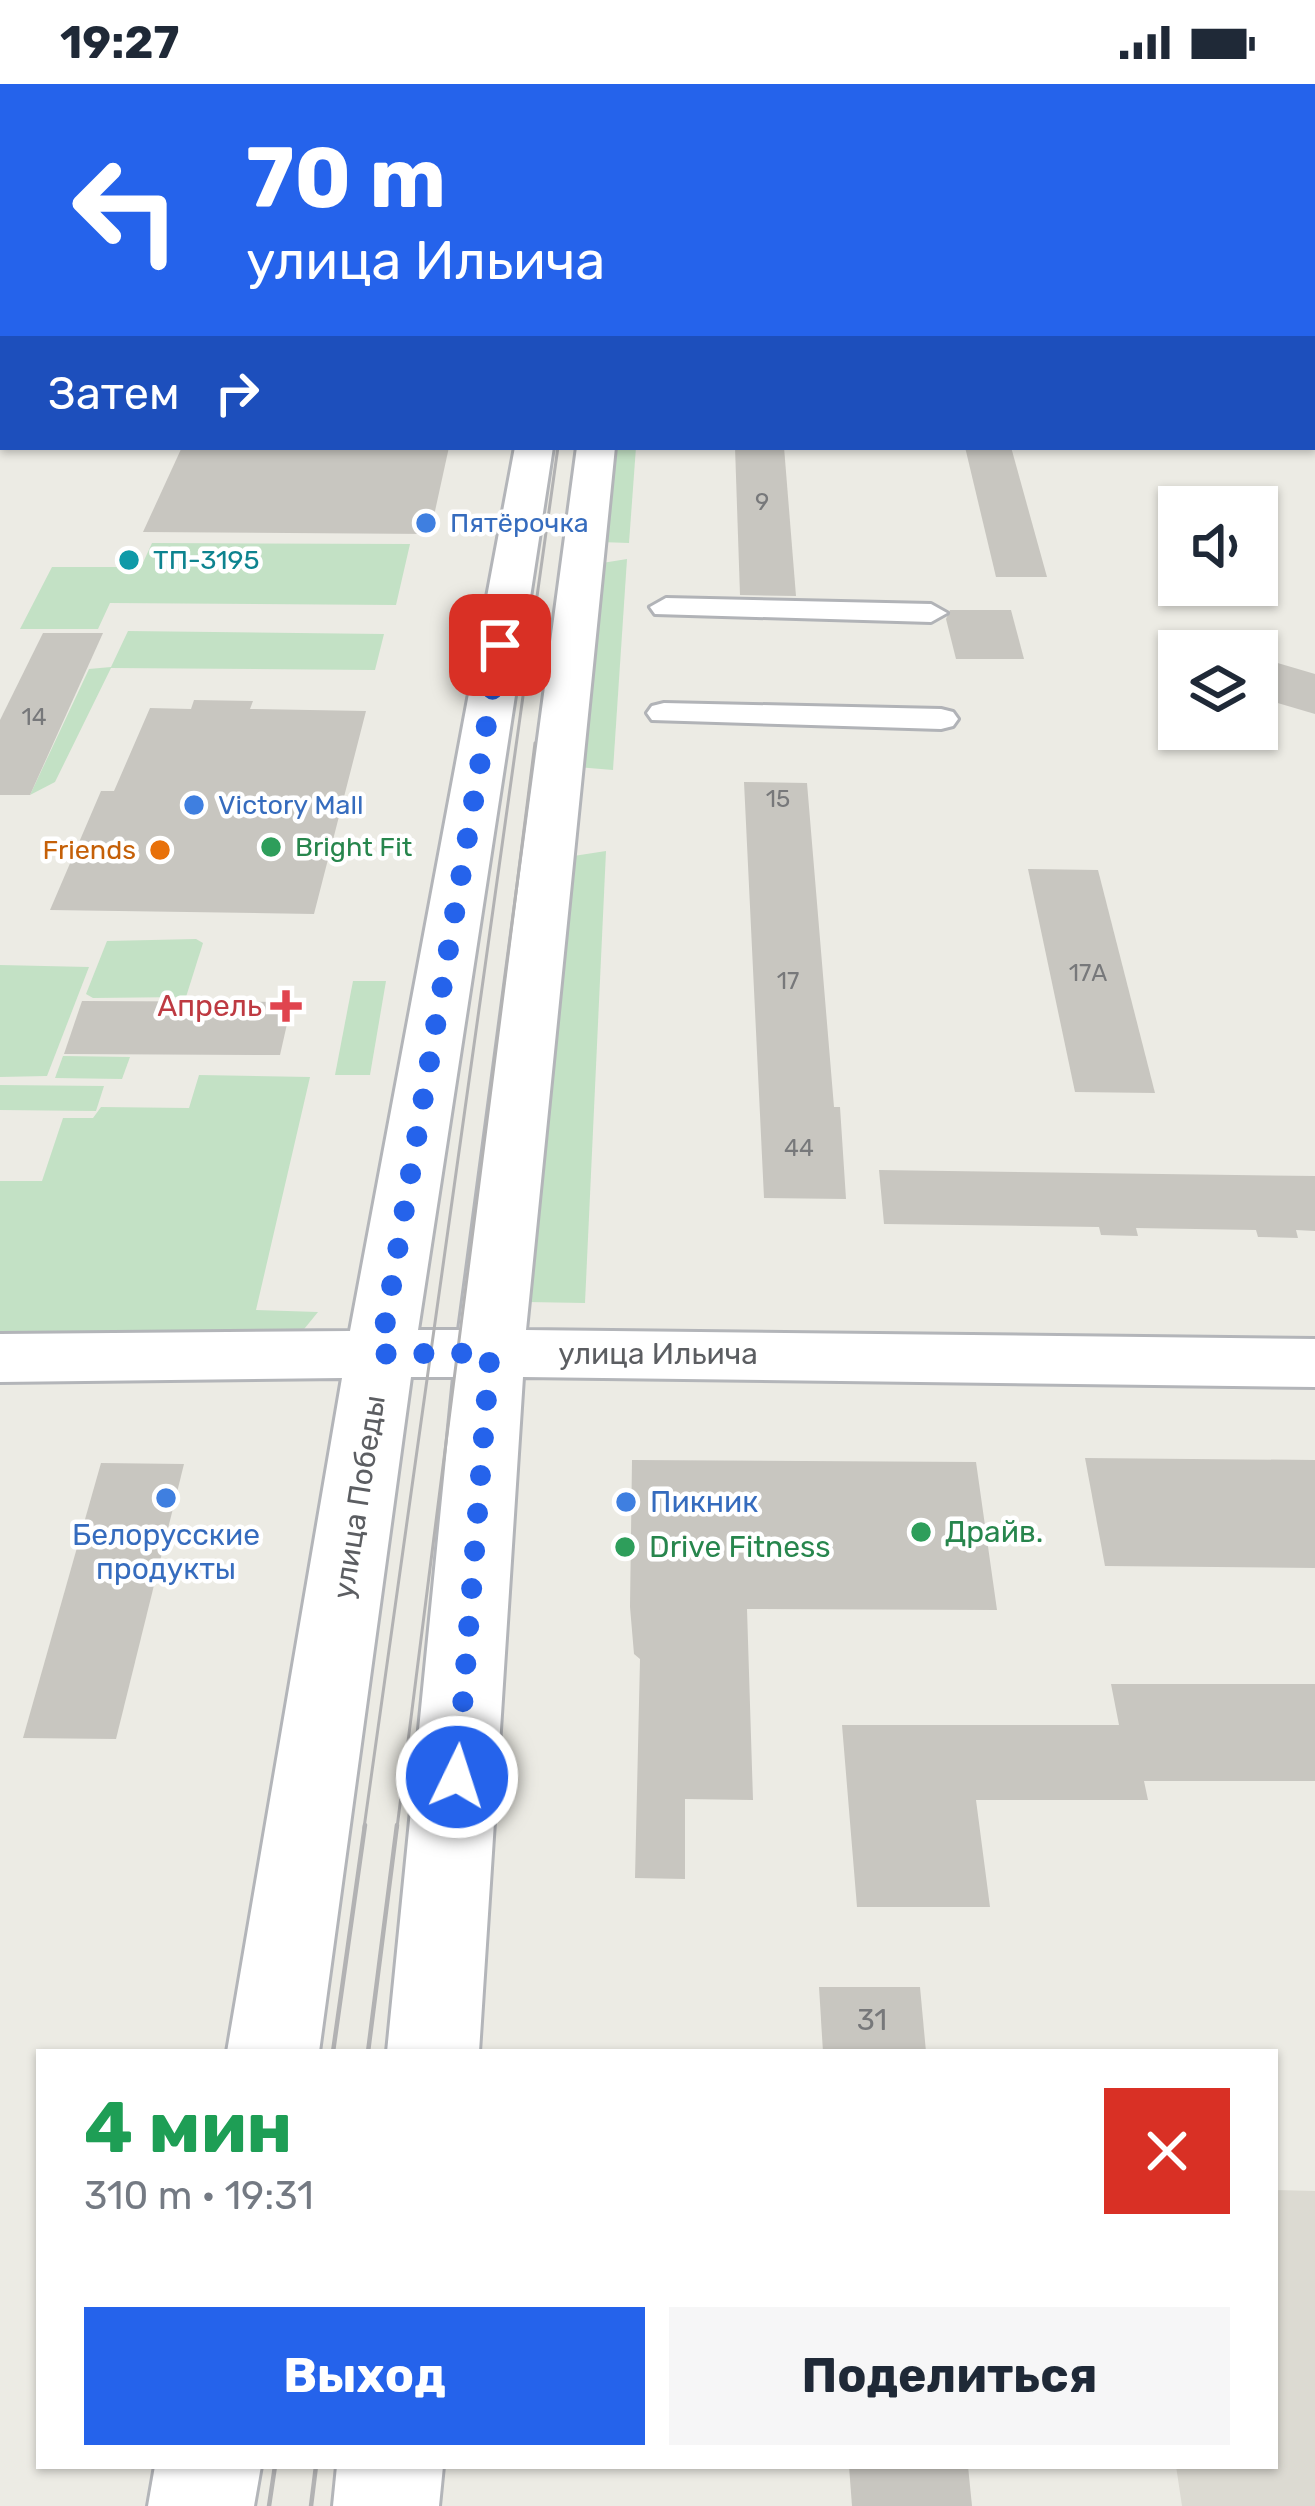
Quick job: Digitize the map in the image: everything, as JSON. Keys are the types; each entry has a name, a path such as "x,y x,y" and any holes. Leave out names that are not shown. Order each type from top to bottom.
{"main road":[{"name":"улица Победы","path":"273,2049 380,1354 533,450"},
{"path":"433,2049 490,1353 596,450"},
{"name":"улица Ильича","path":"0,1358 490,1353 1315,1364"},
{"path":"201,2506 207,2469"},
{"path":"386,2506 390,2469"}],"street":[{"path":"666,607 932,613"},
{"path":"664,713 941,719"}],"shaded area":[{"path":"1278,2190 1315,2191 1315,2506 1182,2506 1176,2469 1278,2469"}],"green space":[{"path":"609,450 636,450 629,543 600,542"},
{"path":"152,543 410,544 396,605 110,603 98,629 20,629 52,567 141,567"},
{"path":"627,559 613,770 577,767 596,564"},
{"path":"128,631 384,634 375,670 111,668 55,782 30,795 89,669 111,667"},
{"path":"606,851 585,1303 527,1302 567,857"},
{"path":"196,939 203,943 186,997 93,998 86,994 107,941"},
{"path":"0,965 89,967 47,1076 0,1077"},
{"path":"353,981 386,981 370,1075 335,1075"},
{"path":"63,1056 130,1057 122,1079 55,1078"},
{"path":"199,1075 310,1077 256,1310 318,1312 296,1339 0,1337 0,1181 42,1181 63,1118 93,1118 101,1107 189,1108"},
{"path":"0,1085 104,1086 96,1111 0,1110"}],"building":[{"path":"181,450 448,450 430,534 143,532"},
{"path":"735,450 784,450 796,596 740,595"},
{"path":"966,450 1012,450 1047,577 996,577"},
{"path":"950,610 1011,610 1024,659 956,659 946,619"},
{"path":"43,633 103,633 30,795 0,795 0,720"},
{"path":"1278,663 1315,674 1315,714 1278,703"},
{"name":"Victory Mall","path":"194,700 253,701 250,709 366,711 314,914 50,910 101,791 114,791 150,708 191,709"},
{"path":"744,782 807,783 846,1199 764,1198"},
{"path":"1028,869 1098,870 1155,1093 1075,1092"},
{"path":"82,1001 292,1002 280,1055 64,1054"},
{"path":"879,1170 1315,1176 1315,1231 1296,1230 1298,1238 1258,1237 1256,1230 1136,1228 1138,1236 1101,1235 1099,1227 884,1224"},
{"path":"1085,1458 1315,1460 1315,1568 1105,1566"},
{"path":"632,1460 976,1462 997,1610 747,1609 753,1800 685,1799 685,1879 635,1878 640,1659 634,1654 630,1607"},
{"path":"101,1463 184,1464 116,1739 23,1738"},
{"path":"1111,1684 1315,1684 1315,1781 1144,1781 1148,1800 976,1800 990,1907 857,1907 842,1725 1119,1725"},
{"path":"819,1987 920,1987 926,2049 823,2049"},
{"path":"849,2469 968,2469 972,2506 852,2506"}],"tram line":[{"path":"364,1828 558,450"},
{"path":"397,1828 535,743"},
{"path":"333,2049 365,1825"},
{"path":"368,2049 397,1825"},
{"path":"269,2506 275,2469"},
{"path":"311,2506 316,2469"}],"place":[{"name":"Пятёрочка","path":"426,523"},
{"name":"ТП-3195","path":"129,560"},
{"name":"Victory Mall","path":"194,805"},
{"name":"Bright Fit","path":"271,847"},
{"name":"Friends","path":"160,850"},
{"name":"Апрель","path":"286,1006"},
{"name":"Белорусские продукты","path":"166,1498"},
{"name":"Пикник","path":"626,1502"},
{"name":"Драйв.","path":"921,1532"},
{"name":"Drive Fitness","path":"625,1547"}],"route":[{"path":"457,1777 490,1353 380,1354 500,645"}]}
